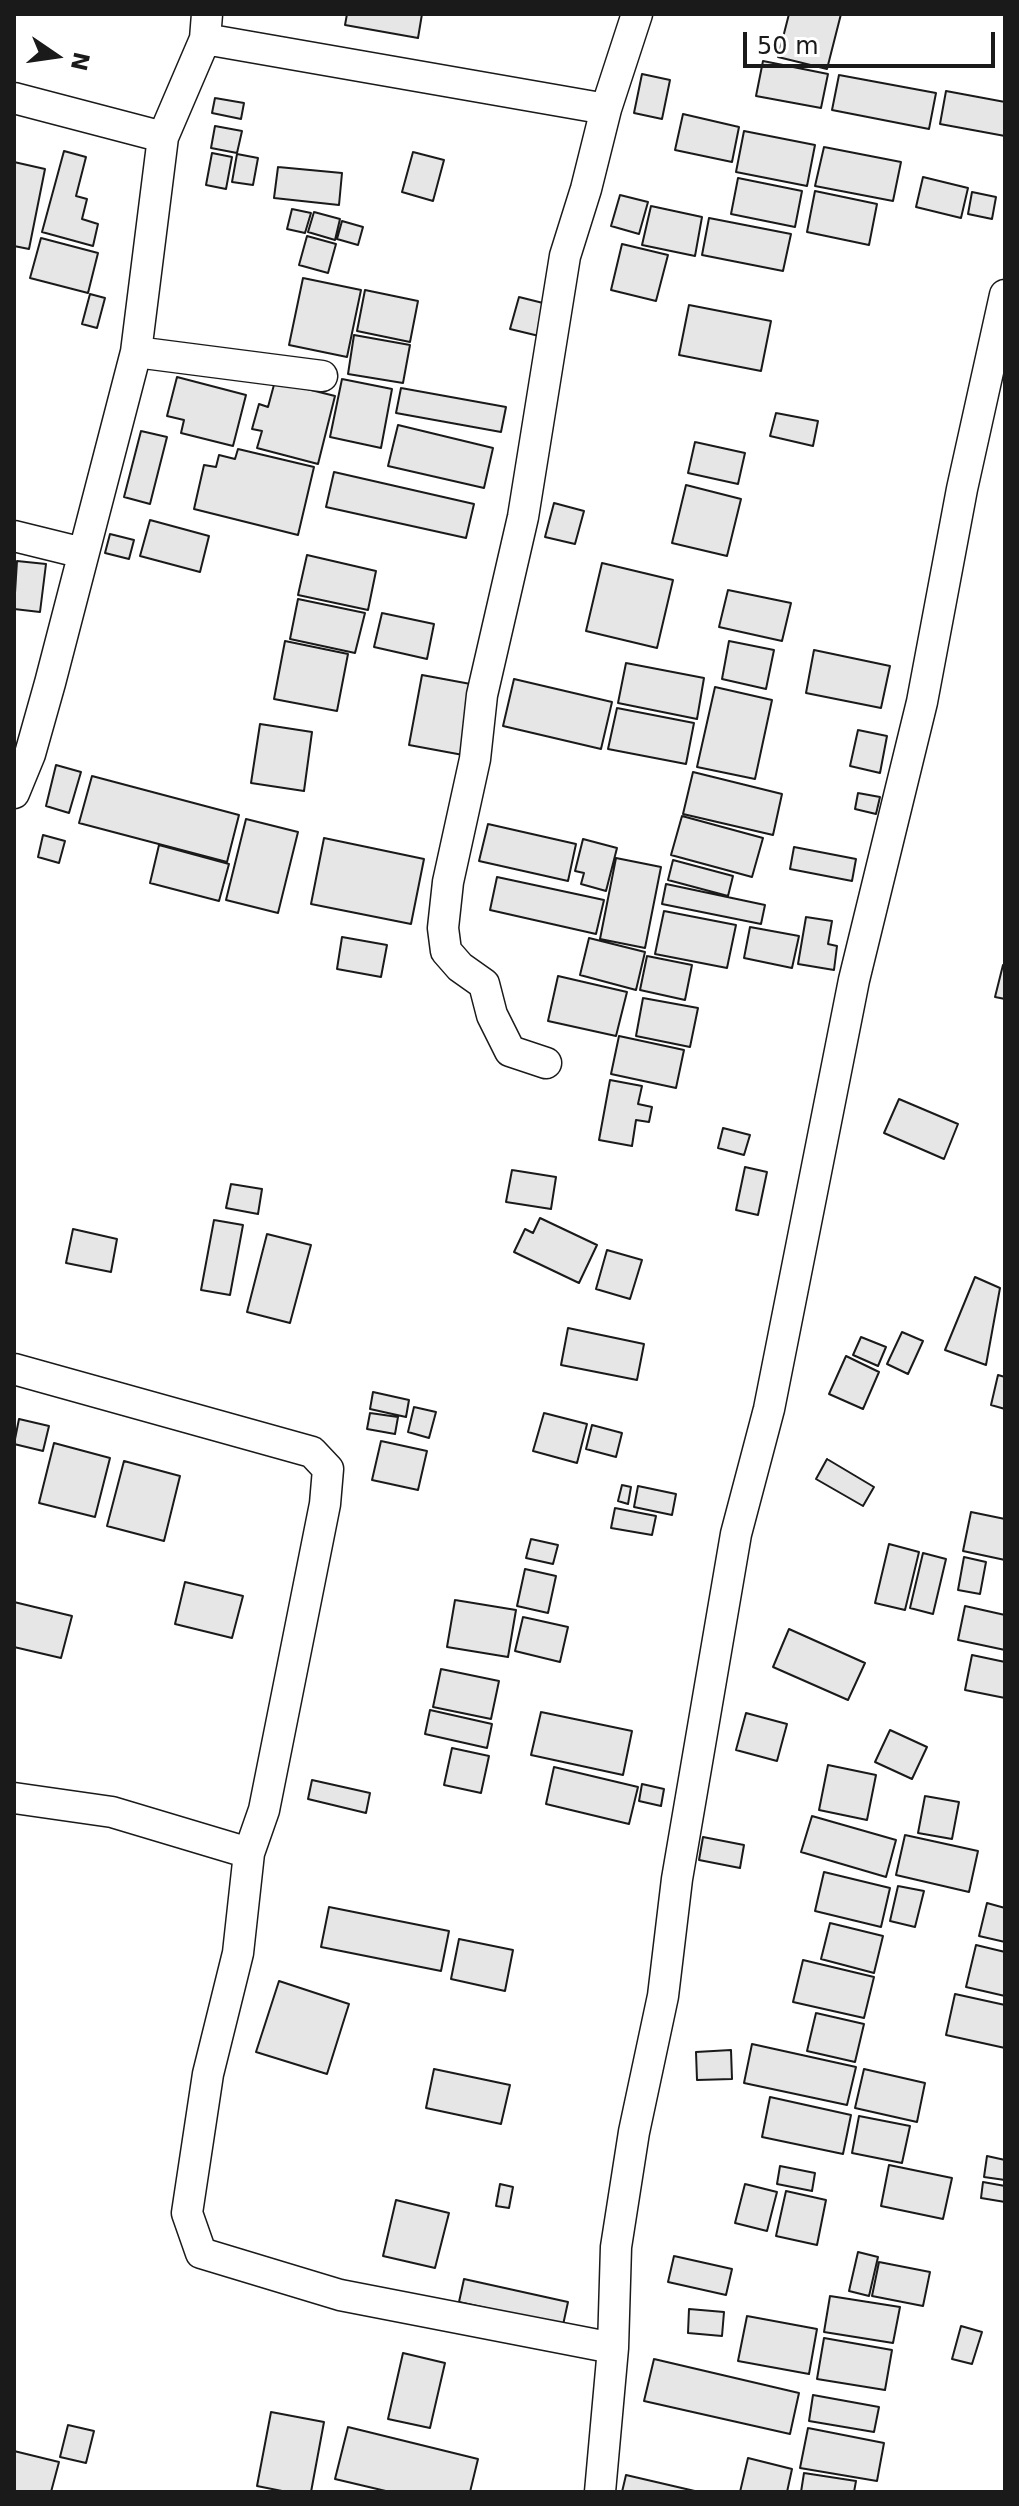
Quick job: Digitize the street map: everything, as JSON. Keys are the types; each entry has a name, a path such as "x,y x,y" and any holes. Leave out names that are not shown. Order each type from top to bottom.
{"street":[{"path":"546,1063 510,1051 492,1015 484,984 460,967 446,951 443,928 448,882 475,759 482,695 523,517 565,256 606,109 637,14"},
{"path":"14,793 34,740 136,352 163,137 206,27 606,109"},
{"path":"14,98 163,137"},
{"path":"600,2492 613,2348 616,2247 634,2132 663,1996 677,1879 736,1534 769,1409 854,980 922,702 962,489 1005,295"},
{"path":"136,352 322,376"},
{"path":"14,536 83,553"},
{"path":"14,1369 312,1452 328,1469 325,1504 264,1810 249,1853 238,1953 208,2074 187,2213 201,2253 340,2295 613,2348"},
{"path":"14,1798 112,1812 249,1853"}],"building":[{"path":"347,14 422,14 418,38 345,25"},
{"path":"789,14 841,14 827,69 778,57"},
{"path":"763,61 828,74 821,108 756,96"},
{"path":"642,74 670,80 662,119 634,113"},
{"path":"839,75 936,93 929,129 832,110"},
{"path":"946,91 1005,102 1005,136 940,124"},
{"path":"215,98 244,103 241,119 212,113"},
{"path":"683,114 739,127 732,162 675,150"},
{"path":"215,126 242,131 237,153 211,148"},
{"path":"744,131 815,145 807,186 736,172"},
{"path":"824,147 901,162 893,201 815,186"},
{"path":"64,151 86,157 76,196 87,199 82,219 98,224 93,246 42,232"},
{"path":"413,152 444,160 433,201 402,192"},
{"path":"212,153 232,157 226,189 206,185"},
{"path":"237,154 258,158 253,185 232,182"},
{"path":"14,162 45,169 29,249 14,246"},
{"path":"278,167 342,173 339,205 274,198"},
{"path":"923,177 968,188 961,218 916,207"},
{"path":"738,178 802,191 795,227 731,214"},
{"path":"815,191 877,204 869,245 807,232"},
{"path":"972,192 996,197 992,219 968,214"},
{"path":"620,195 648,202 639,234 611,226"},
{"path":"651,206 702,217 695,256 642,245"},
{"path":"292,209 311,213 305,233 287,229"},
{"path":"314,212 340,219 335,240 308,232"},
{"path":"709,218 791,234 783,271 702,255"},
{"path":"342,221 363,227 358,245 337,239"},
{"path":"307,236 336,244 328,273 299,265"},
{"path":"41,238 98,253 88,293 30,278"},
{"path":"622,244 668,255 656,301 611,290"},
{"path":"303,278 361,290 347,357 289,345"},
{"path":"365,290 418,301 410,342 357,331"},
{"path":"90,294 105,298 97,328 82,324"},
{"path":"519,297 547,304 539,336 510,329"},
{"path":"689,305 771,321 761,371 679,355"},
{"path":"354,335 410,345 403,383 348,374"},
{"path":"177,377 246,395 233,446 181,433 184,420 167,416"},
{"path":"342,379 392,389 381,448 330,437"},
{"path":"275,381 335,396 318,464 257,448 262,431 252,429 259,404 268,407"},
{"path":"401,388 506,407 501,432 396,413"},
{"path":"776,413 818,421 813,446 770,436"},
{"path":"398,425 493,448 484,488 388,466"},
{"path":"141,431 167,437 150,504 124,497"},
{"path":"695,442 745,453 738,484 688,473"},
{"path":"238,449 314,467 298,535 194,509 204,465 216,467 219,455 235,459"},
{"path":"334,472 474,504 466,538 326,507"},
{"path":"686,485 741,499 727,556 672,543"},
{"path":"554,503 584,511 575,544 545,537"},
{"path":"150,520 209,536 200,572 140,556"},
{"path":"110,534 134,540 129,559 105,553"},
{"path":"307,555 376,571 368,610 298,595"},
{"path":"17,561 46,564 40,612 14,609"},
{"path":"602,563 673,580 657,648 586,631"},
{"path":"728,590 791,603 782,641 719,627"},
{"path":"298,599 365,613 355,653 290,639"},
{"path":"382,613 434,624 427,659 374,647"},
{"path":"285,641 348,654 337,711 274,699"},
{"path":"729,641 774,650 766,689 722,679"},
{"path":"814,650 890,666 881,708 806,693"},
{"path":"626,663 704,678 697,719 618,703"},
{"path":"422,675 476,685 463,755 409,745"},
{"path":"514,679 612,702 601,749 503,726"},
{"path":"715,687 772,700 755,779 697,767"},
{"path":"617,708 694,723 686,764 608,749"},
{"path":"260,724 312,732 304,791 251,783"},
{"path":"858,730 887,736 880,773 850,766"},
{"path":"56,765 81,772 69,813 46,806"},
{"path":"693,772 782,794 773,835 683,814"},
{"path":"92,776 239,815 227,862 79,823"},
{"path":"858,793 880,797 876,814 855,809"},
{"path":"682,816 763,838 752,877 671,855"},
{"path":"246,819 298,832 278,913 226,900"},
{"path":"488,824 576,844 568,881 479,861"},
{"path":"43,835 65,841 59,863 38,857"},
{"path":"324,838 424,859 411,924 311,904"},
{"path":"583,839 617,848 606,891 581,884 584,873 575,871"},
{"path":"159,845 229,864 219,901 150,883"},
{"path":"794,847 856,859 852,881 790,869"},
{"path":"616,858 661,867 645,948 600,939"},
{"path":"673,860 733,876 728,896 668,880"},
{"path":"497,877 604,900 596,934 490,910"},
{"path":"666,884 765,905 761,924 662,904"},
{"path":"664,911 736,925 727,968 655,954"},
{"path":"806,917 832,921 828,944 837,946 834,970 798,964"},
{"path":"750,927 799,936 792,968 744,958"},
{"path":"342,937 387,945 381,977 337,969"},
{"path":"589,938 645,952 636,990 580,975"},
{"path":"647,956 692,965 685,1000 640,990"},
{"path":"1005,966 1005,999 995,997"},
{"path":"558,976 627,992 616,1036 548,1021"},
{"path":"643,998 698,1008 690,1047 636,1036"},
{"path":"619,1036 684,1050 676,1088 611,1074"},
{"path":"610,1080 642,1086 638,1104 652,1107 649,1122 636,1120 632,1146 599,1140"},
{"path":"899,1099 958,1124 944,1159 884,1133"},
{"path":"723,1128 750,1135 744,1155 718,1148"},
{"path":"745,1167 767,1172 758,1215 736,1210"},
{"path":"512,1170 556,1177 551,1209 506,1202"},
{"path":"231,1184 262,1189 258,1214 226,1208"},
{"path":"540,1218 597,1245 579,1283 514,1252 525,1229 533,1233"},
{"path":"214,1220 243,1225 230,1295 201,1290"},
{"path":"73,1229 117,1239 111,1272 66,1263"},
{"path":"267,1234 311,1245 290,1323 247,1312"},
{"path":"607,1250 642,1260 630,1299 596,1289"},
{"path":"975,1277 1000,1288 986,1365 945,1350"},
{"path":"568,1328 644,1344 637,1380 561,1365"},
{"path":"902,1332 923,1341 908,1374 887,1364"},
{"path":"861,1337 886,1347 878,1366 853,1355"},
{"path":"846,1356 879,1372 863,1409 829,1394"},
{"path":"998,1375 1005,1377 1005,1409 991,1405"},
{"path":"373,1392 409,1400 406,1417 370,1409"},
{"path":"414,1407 436,1412 429,1438 408,1432"},
{"path":"370,1413 398,1417 395,1434 367,1429"},
{"path":"544,1413 587,1424 577,1463 533,1451"},
{"path":"19,1419 49,1426 43,1451 14,1444"},
{"path":"592,1425 622,1433 616,1457 586,1449"},
{"path":"381,1441 427,1451 418,1490 372,1480"},
{"path":"54,1443 110,1458 95,1517 39,1503"},
{"path":"827,1459 874,1487 863,1506 816,1479"},
{"path":"124,1461 180,1476 164,1541 107,1526"},
{"path":"622,1485 631,1487 628,1504 618,1501"},
{"path":"638,1486 676,1494 672,1515 634,1507"},
{"path":"615,1508 656,1516 652,1535 611,1528"},
{"path":"971,1512 1005,1519 1005,1560 963,1551"},
{"path":"531,1539 558,1545 553,1564 526,1558"},
{"path":"889,1544 919,1552 905,1610 875,1603"},
{"path":"923,1553 946,1559 933,1614 910,1608"},
{"path":"964,1557 986,1562 980,1594 958,1590"},
{"path":"525,1569 556,1576 548,1613 517,1606"},
{"path":"185,1582 243,1596 232,1638 175,1624"},
{"path":"455,1600 516,1610 508,1657 447,1647"},
{"path":"14,1602 72,1616 61,1658 14,1647"},
{"path":"965,1606 1005,1615 1005,1650 958,1640"},
{"path":"523,1617 568,1627 560,1662 515,1651"},
{"path":"789,1629 865,1663 848,1700 773,1667"},
{"path":"972,1655 1005,1662 1005,1698 965,1690"},
{"path":"441,1669 499,1681 491,1719 433,1707"},
{"path":"430,1710 492,1724 487,1748 425,1734"},
{"path":"541,1712 632,1731 623,1775 531,1755"},
{"path":"746,1713 787,1724 777,1761 736,1750"},
{"path":"890,1730 927,1747 912,1779 875,1762"},
{"path":"452,1748 489,1756 481,1793 444,1785"},
{"path":"828,1765 876,1775 867,1820 819,1810"},
{"path":"554,1767 638,1787 629,1824 546,1804"},
{"path":"312,1780 370,1793 366,1813 308,1799"},
{"path":"642,1784 664,1789 661,1806 639,1801"},
{"path":"925,1796 959,1802 952,1839 918,1833"},
{"path":"812,1816 896,1840 886,1877 801,1852"},
{"path":"905,1835 978,1851 969,1892 896,1875"},
{"path":"703,1837 744,1845 740,1868 699,1860"},
{"path":"824,1872 890,1888 881,1927 815,1911"},
{"path":"898,1886 924,1891 915,1927 890,1921"},
{"path":"987,1903 1005,1908 1005,1942 979,1936"},
{"path":"329,1907 449,1931 441,1971 321,1947"},
{"path":"830,1923 883,1936 874,1973 821,1959"},
{"path":"459,1939 513,1950 505,1991 451,1979"},
{"path":"976,1945 1005,1952 1005,1996 966,1987"},
{"path":"803,1960 874,1977 864,2018 793,2002"},
{"path":"279,1981 349,2004 327,2074 256,2052"},
{"path":"955,1994 1005,2005 1005,2048 946,2035"},
{"path":"816,2013 864,2024 855,2062 807,2051"},
{"path":"752,2044 856,2067 847,2105 744,2083"},
{"path":"731,2050 732,2079 697,2080 696,2052"},
{"path":"434,2069 510,2085 501,2124 426,2108"},
{"path":"864,2069 925,2083 917,2122 855,2108"},
{"path":"770,2097 851,2115 843,2154 762,2137"},
{"path":"859,2116 910,2126 902,2163 852,2153"},
{"path":"987,2156 1005,2160 1005,2180 984,2177"},
{"path":"889,2165 952,2178 943,2219 881,2206"},
{"path":"780,2166 815,2173 812,2191 777,2184"},
{"path":"983,2182 1005,2186 1005,2202 981,2198"},
{"path":"500,2184 513,2187 509,2208 496,2206"},
{"path":"745,2184 777,2192 767,2231 735,2223"},
{"path":"786,2191 826,2200 817,2245 776,2236"},
{"path":"396,2200 449,2213 435,2268 383,2256"},
{"path":"858,2252 878,2257 869,2296 849,2291"},
{"path":"674,2256 732,2269 726,2295 668,2282"},
{"path":"879,2262 930,2272 923,2306 872,2296"},
{"path":"464,2279 568,2302 563,2325 459,2302"},
{"path":"830,2296 900,2307 893,2343 824,2332"},
{"path":"689,2309 724,2312 722,2336 688,2333"},
{"path":"747,2316 817,2329 809,2374 738,2361"},
{"path":"961,2326 982,2332 972,2364 952,2359"},
{"path":"824,2338 892,2350 885,2390 817,2379"},
{"path":"403,2353 445,2363 430,2428 388,2419"},
{"path":"654,2359 799,2393 790,2434 644,2401"},
{"path":"813,2395 879,2407 874,2432 809,2421"},
{"path":"271,2412 324,2422 311,2492 287,2492 257,2486"},
{"path":"68,2425 94,2431 86,2463 60,2457"},
{"path":"348,2427 478,2459 470,2492 390,2492 335,2479"},
{"path":"808,2428 884,2443 877,2481 800,2468"},
{"path":"14,2451 59,2462 51,2492 14,2492"},
{"path":"748,2458 792,2469 787,2492 740,2492"},
{"path":"804,2473 856,2481 854,2492 801,2492"},
{"path":"626,2475 699,2492 622,2492"}]}
